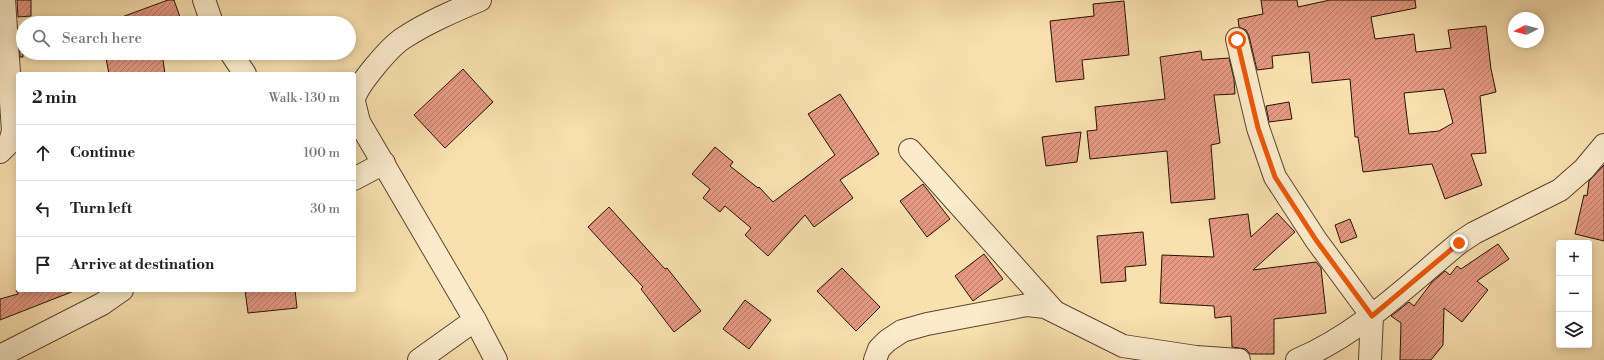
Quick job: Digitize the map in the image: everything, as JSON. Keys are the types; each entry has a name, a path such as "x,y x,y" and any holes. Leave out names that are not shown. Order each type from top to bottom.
{"street":[{"path":"0,152 10,142 13,131 4,0"},
{"path":"204,0 210,16"},
{"path":"356,92 371,72 401,40 455,11 480,0"},
{"path":"1237,40 1258,128 1275,177 1316,240 1372,316 1370,360"},
{"path":"236,60 244,72"},
{"path":"356,110 359,122 475,320 496,360"},
{"path":"1297,360 1320,350 1372,316 1459,243 1474,233 1568,185 1604,145"},
{"path":"910,150 1054,312"},
{"path":"356,179 384,163"},
{"path":"0,356 102,304 119,292"},
{"path":"875,360 879,349 887,341 902,332 927,324 1027,305 1037,305 1054,312 1123,346 1196,357 1239,360"},
{"path":"419,360 475,320"}],"building":[{"path":"17,0 31,0 31,16 18,16"},
{"path":"168,0 174,0 180,16 125,16"},
{"path":"1261,0 1297,0 1298,7 1330,0 1415,0 1416,8 1371,17 1375,39 1414,34 1416,52 1451,48 1448,30 1486,26 1491,69 1496,92 1480,96 1486,153 1471,154 1482,185 1445,199 1432,164 1363,172 1358,137 1355,137 1350,79 1312,83 1309,52 1272,56 1273,68 1257,70 1249,36 1246,30 1239,27 1238,19 1263,14","holes":["1444,89 1453,123 1439,131 1409,134 1404,93"]},
{"path":"1124,1 1129,55 1082,60 1084,79 1056,82 1050,21 1094,16 1093,4"},
{"path":"1201,51 1202,60 1229,58 1234,79 1235,94 1214,95 1220,143 1211,145 1215,199 1171,203 1167,151 1090,159 1087,131 1097,130 1095,107 1165,99 1160,57"},
{"path":"106,60 163,60 165,72 109,72"},
{"path":"463,69 493,102 445,148 414,115"},
{"path":"840,94 879,154 840,180 853,198 814,227 805,215 768,256 745,235 751,228 725,206 720,212 703,198 710,189 692,174 715,147 733,162 730,166 758,188 759,187 773,202 835,155 808,114"},
{"path":"1289,102 1292,119 1269,122 1266,106"},
{"path":"1081,132 1077,162 1046,166 1042,137"},
{"path":"1604,165 1604,241 1575,234 1584,195 1587,196 1589,181"},
{"path":"923,184 950,219 927,237 900,201"},
{"path":"609,207 665,269 667,268 701,311 674,332 641,289 643,287 588,227"},
{"path":"1277,213 1295,232 1253,270 1316,262 1321,268 1326,313 1274,319 1274,354 1250,354 1246,349 1232,347 1231,316 1215,318 1214,306 1160,303 1162,255 1214,257 1209,219 1248,214 1251,237"},
{"path":"1350,219 1357,237 1341,243 1335,225"},
{"path":"1143,232 1146,265 1125,267 1126,281 1101,283 1097,236"},
{"path":"1498,244 1509,259 1477,281 1488,290 1462,322 1444,308 1443,345 1431,360 1400,360 1401,323 1391,316 1409,302 1414,306 1432,282 1445,271 1450,275 1457,266 1461,269"},
{"path":"984,254 1003,279 973,301 955,276"},
{"path":"842,268 880,307 856,331 817,291"},
{"path":"17,292 71,292 0,320 0,299 18,294"},
{"path":"245,292 295,292 297,308 248,313"},
{"path":"745,300 771,320 749,349 723,329"}],"route":[{"path":"1237,40 1258,128 1275,177 1316,240 1372,316 1459,243"}]}
